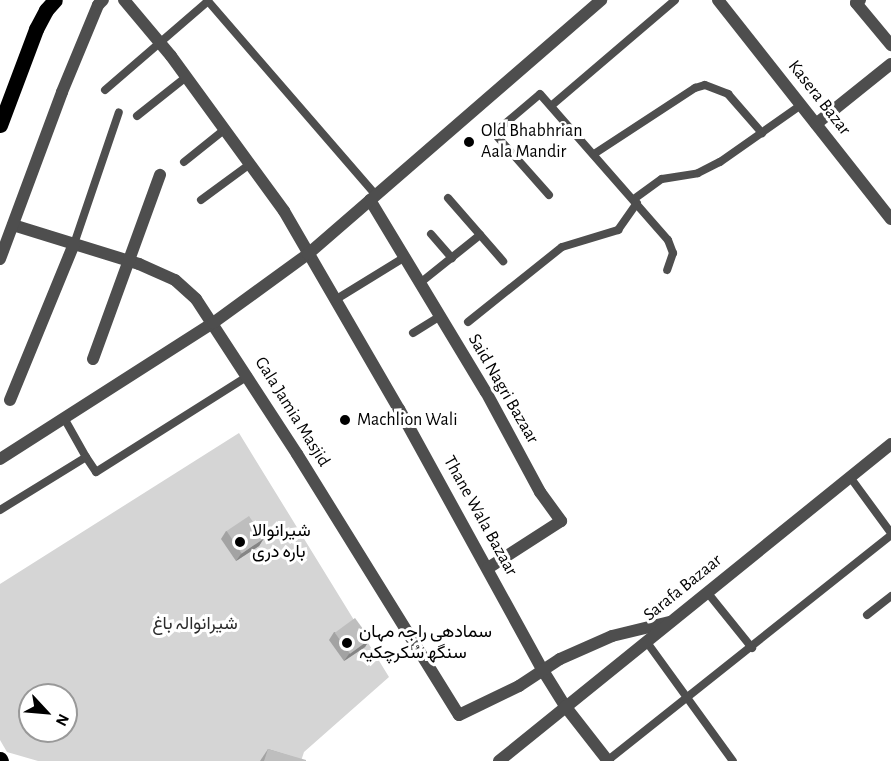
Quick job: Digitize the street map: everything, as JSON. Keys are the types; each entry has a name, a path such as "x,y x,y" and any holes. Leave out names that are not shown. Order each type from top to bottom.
{"main road":[{"path":"0,125 36,28 55,0"}],"street":[{"path":"0,259 62,92 98,5 103,0"},
{"name":"Thane Wala Bazaar","path":"124,0 161,44 284,211 488,568 542,669 565,706 607,761"},
{"path":"0,459 213,323 308,254 601,0"},
{"name":"Kasera Bazar","path":"718,0 891,219"},
{"path":"860,0 856,3 891,45"},
{"path":"816,123 891,64"},
{"path":"93,359 160,175"},
{"name":"Said Nagri Bazaar","path":"373,197 540,492 561,521 488,568"},
{"name":"Gala Jamia Masjid","path":"13,225 130,261 175,280 196,299 248,376 459,716 519,686 542,669"},
{"path":"10,400 74,244"},
{"name":"Sarafa Bazaar","path":"499,761 891,444"},
{"path":"542,669 612,636 670,622"}],"lane":[{"path":"551,106 675,0"},
{"path":"105,90 161,44 207,1 373,197"},
{"path":"138,116 186,77"},
{"path":"594,154 695,88 705,85 728,94 762,133"},
{"path":"549,195 494,133 540,94 668,240 673,252 667,270"},
{"path":"468,322 562,247 618,230 635,201 662,178 698,173 720,162 801,105"},
{"path":"74,244 119,112"},
{"path":"184,162 225,129"},
{"path":"201,200 250,164"},
{"path":"448,198 503,261"},
{"path":"431,234 452,258"},
{"path":"420,283 480,235"},
{"path":"335,300 405,257"},
{"path":"413,333 440,316"},
{"path":"64,418 96,472 248,376"},
{"path":"0,510 86,457"},
{"path":"607,761 752,648 891,534 850,477"},
{"path":"707,592 752,648"},
{"path":"867,615 891,596"},
{"path":"646,641 689,697 733,761"}],"green space":[{"name":"شیرانوالہ باغ","path":"239,433 389,677 304,752 301,761 38,761 7,752 0,740 0,584"}],"building":[{"path":"249,516 264,538 242,553 227,531"},
{"path":"355,618 370,639 350,654 335,633"},
{"path":"268,749 306,760 306,761 264,761"}],"place":[{"name":"Old Bhabhrian Aala Mandir","path":"469,142"},
{"name":"Machlion Wali","path":"345,420"},
{"name":"شیرانوالا بارہ دری","path":"240,542"},
{"name":"سمادھی راجہ مہان سنگھ سُکرچکیہ","path":"347,643"}]}
